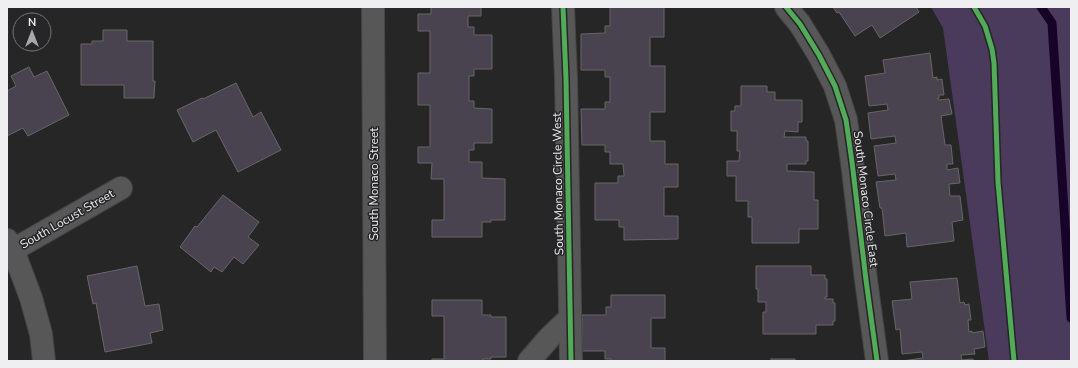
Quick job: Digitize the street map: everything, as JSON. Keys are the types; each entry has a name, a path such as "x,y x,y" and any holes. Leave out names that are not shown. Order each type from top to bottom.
{"street":[{"name":"South Monaco Street","path":"373,7 375,361"},
{"name":"South Monaco Circle West","path":"563,7 567,87 571,361"},
{"name":"South Monaco Circle East","path":"786,7 800,24 819,55 835,86 846,120 877,361"},
{"name":"South Locust Street","path":"44,361 41,334 31,298 10,245 121,188"},
{"path":"529,361 550,337 570,318"}],"shaded area":[{"path":"931,7 1071,7 1071,361 989,361 943,28"}],"building":[{"path":"431,7 481,7 481,16 468,16 468,27 474,27 474,35 492,35 492,69 474,69 474,76 469,76 469,101 474,101 474,108 492,109 492,143 474,143 474,150 469,150 469,162 482,162 482,178 505,179 505,220 491,220 491,222 482,222 482,237 432,237 432,220 444,220 444,179 431,179 432,163 418,163 418,147 430,147 430,105 418,105 418,73 430,73 430,31 418,31 418,14 431,14"},
{"path":"610,7 664,7 664,37 650,37 650,66 665,66 665,112 650,112 650,141 665,141 665,164 678,164 678,187 664,187 664,216 678,216 678,239 624,240 624,227 619,227 619,220 595,220 595,183 618,183 618,176 624,176 623,164 610,164 610,152 605,152 605,145 582,145 581,109 605,109 605,102 610,102 610,77 605,77 605,70 581,70 581,34 605,33 605,26 610,26"},
{"path":"833,7 916,7 919,12 880,38 872,25 855,36 839,12 837,13"},
{"path":"103,30 127,30 127,41 153,41 153,81 155,81 154,98 124,98 124,85 81,85 81,44 92,44 92,41 103,41"},
{"path":"930,53 933,78 937,77 937,80 942,79 944,95 939,95 938,100 949,99 952,114 941,116 945,145 951,145 953,164 947,164 947,170 958,168 960,183 949,184 950,196 960,196 963,220 952,222 954,241 907,247 906,233 885,236 882,208 880,208 876,182 896,180 895,174 878,176 874,146 896,143 895,136 871,139 868,113 888,110 887,104 869,106 865,76 885,73 883,60"},
{"path":"29,67 34,77 47,71 69,115 28,136 23,128 7,136 7,91 16,86 11,76"},
{"path":"236,83 253,117 261,112 281,150 238,172 216,130 193,142 177,110"},
{"path":"741,86 767,86 767,92 775,92 775,100 802,100 802,122 798,122 798,132 785,131 784,137 806,137 806,141 808,141 808,161 806,161 806,164 787,164 787,171 814,172 814,200 818,200 818,229 799,229 799,243 752,243 752,217 748,217 748,201 736,201 736,176 727,176 727,161 739,161 740,151 737,151 737,131 731,131 731,111 735,111 735,106 741,106"},
{"path":"223,195 259,222 248,237 259,245 243,264 234,257 222,272 214,267 211,272 180,247 195,226 197,227"},
{"path":"137,266 145,306 159,304 163,330 150,333 152,343 105,352 96,303 93,304 87,276"},
{"path":"756,266 811,266 811,275 825,275 825,279 827,279 827,297 825,297 825,299 833,299 833,303 835,303 835,321 833,321 833,325 816,325 816,334 763,334 763,312 766,312 766,302 758,302 758,289 756,289"},
{"path":"957,278 960,303 964,302 965,305 969,304 971,320 968,320 969,332 972,331 972,333 983,331 985,347 974,349 975,354 961,355 962,360 973,359 973,361 902,361 923,358 922,352 902,354 900,329 896,330 892,301 912,299 910,282"},
{"path":"611,295 665,295 665,318 651,318 651,348 665,348 665,361 611,361 611,359 605,359 605,351 582,351 582,315 606,315 606,307 611,307"},
{"path":"432,300 482,300 482,315 491,315 491,317 506,317 506,357 491,357 491,359 483,359 483,361 432,361 432,359 444,359 444,316 432,316"},
{"path":"771,359 795,359 795,361 771,361"}],"waterway":[{"path":"1041,7 1052,23 1071,318"}],"cycle path":[{"path":"563,7 566,79 571,361"},
{"path":"786,7 800,24 819,55 835,86 846,120 877,361"},
{"path":"974,7 985,26 992,49 994,63 998,182 1014,361"}]}
